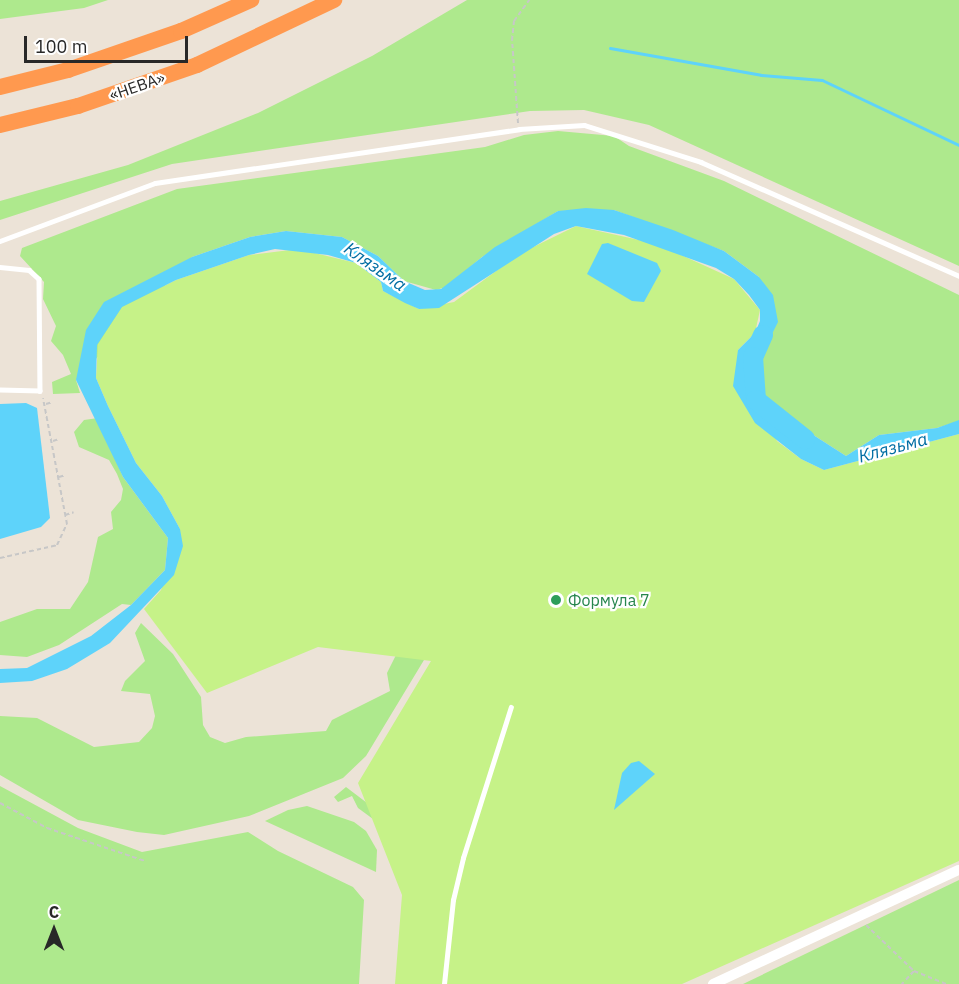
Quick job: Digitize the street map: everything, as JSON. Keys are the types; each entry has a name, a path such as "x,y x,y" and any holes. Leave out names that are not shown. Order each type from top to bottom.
{"highway":[{"path":"0,87 68,70 170,35 251,0"},
{"name":"«НЕВА»","path":"0,125 78,106 197,65 334,0"}],"street":[{"path":"713,984 959,870"}],"lane":[{"path":"0,241 155,183 519,129 584,125 701,162 959,276"},
{"path":"0,267 29,270 39,279 40,391 0,390"},
{"path":"444,984 450,921 463,858 511,707"}],"path":[{"path":"519,129 512,40 514,21 529,0"},
{"path":"0,558 57,545 67,524 46,404 53,402"},
{"path":"52,441 59,439"},
{"path":"59,477 66,475"},
{"path":"65,515 74,512"},
{"path":"0,803 47,828 145,861"},
{"path":"857,917 914,971 946,984"},
{"path":"902,984 914,971"}],"green space":[{"path":"0,0 108,0 84,8 0,19"},
{"path":"467,0 959,0 959,266 649,125 584,110 530,111 172,164 0,220 0,201 128,165 258,113 372,56"},
{"path":"558,131 614,136 629,146 724,181 959,295 959,421 937,428 879,435 846,456 804,429 778,421 763,404 751,374 755,356 768,342 759,277 724,251 614,210 558,211 482,257 446,287 436,290 404,281 378,256 342,237 286,231 250,237 192,257 76,380 80,393 53,394 52,382 71,374 63,355 51,341 56,326 43,299 44,282 20,256 22,248 177,189 485,147 524,135"},
{"name":"Формула 7","path":"576,226 657,244 734,279 760,310 755,333 738,350 777,441 801,459 824,470 959,434 959,861 682,984 395,984 402,895 358,783 431,661 318,647 207,693 144,609 161,590 180,529 162,496 136,463 108,406 96,378 98,344 122,307 176,280 249,255 298,249 356,263 381,282 383,291 419,309 454,302 519,254"},
{"path":"98,418 123,477 168,538 165,570 131,605 122,604 59,645 27,657 0,655 0,622 37,609 70,609 88,582 98,537 113,529 111,512 121,500 123,489 117,474 109,460 79,447 74,432 84,420"},
{"path":"141,623 173,654 201,697 203,725 210,737 225,743 246,737 326,731 332,720 390,691 387,673 396,655 412,648 424,660 366,756 343,778 249,816 164,835 137,832 78,820 0,775 0,716 37,718 94,747 139,742 152,728 155,716 150,694 121,691 125,681 145,661 135,633"},
{"path":"0,786 78,828 142,852 248,832 278,851 353,887 364,900 359,984 0,984"},
{"path":"346,787 375,809 373,819 358,808 352,796 338,802 334,797"},
{"path":"307,806 354,822 366,831 377,850 376,872 265,821 288,810"},
{"path":"959,880 959,984 743,984"}],"water":[{"path":"586,208 614,210 673,230 724,251 759,277 773,295 778,322 768,342 755,356 751,374 763,404 778,421 804,429 846,456 879,435 937,428 959,420 959,434 824,470 801,459 755,423 733,386 738,350 755,333 760,321 760,310 749,295 734,279 716,268 624,235 576,226 554,234 439,308 419,309 405,303 383,291 381,282 356,263 328,255 275,249 249,255 176,280 122,307 97,345 96,378 108,406 136,463 162,496 180,529 183,546 174,575 110,643 67,669 32,681 0,683 0,669 27,668 91,636 131,605 165,570 168,538 123,477 76,380 86,330 104,302 192,257 250,237 286,231 342,237 378,256 404,281 425,290 441,289 495,247 558,211"},
{"path":"608,243 657,263 661,271 644,302 632,301 587,274 602,244"},
{"path":"26,403 37,408 50,518 41,527 0,539 0,404"},
{"path":"639,761 655,774 614,810 622,773 631,763"}],"waterway":[{"path":"610,48 761,75 822,80 959,145"},
{"name":"Клязьма","path":"763,335 753,357 756,400 805,439"}],"place":[{"name":"Формула 7","path":"556,600"}]}
